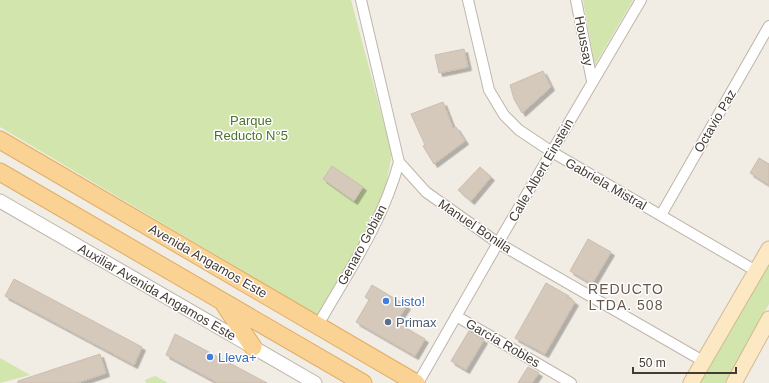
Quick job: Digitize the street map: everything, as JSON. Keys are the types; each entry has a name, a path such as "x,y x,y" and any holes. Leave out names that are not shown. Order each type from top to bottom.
{"main road":[{"name":"Avenida Angamos Este","path":"0,140 417,383"},
{"path":"0,172 363,383"},
{"path":"691,383 769,249"},
{"path":"221,301 253,347"},
{"path":"734,383 769,319"}],"street":[{"name":"Manuel Bonilla","path":"361,0 399,162 426,192 498,243 703,361"},
{"name":"Gabriela Mistral","path":"468,0 485,77 495,103 519,130 552,152 756,271"},
{"name":"Houssay","path":"576,0 592,82"},
{"name":"Calle Albert Einstein","path":"417,383 641,0"},
{"name":"Octavio Paz","path":"661,216 769,26"},
{"name":"Genaro Gobian","path":"318,325 376,223 393,186 399,162"},
{"name":"Auxiliar Avenida Angamos Este","path":"0,201 315,383"},
{"name":"García Robles","path":"456,316 571,383"}],"green space":[{"name":"Parque Reducto N°5","path":"0,0 351,0 392,154 386,185 372,222 319,316 0,127"},
{"path":"583,0 633,0 595,65"},
{"path":"769,263 769,304 725,383 699,383"},
{"path":"0,358 30,375 0,383"},
{"path":"155,376 168,383 146,383 145,380"}],"building":[{"path":"464,49 468,67 439,73 435,55"},
{"path":"543,71 551,87 522,113 514,99 510,85"},
{"path":"443,102 453,128 456,127 465,141 434,164 423,146 425,145 411,114"},
{"path":"759,158 769,164 769,185 750,173"},
{"path":"332,166 363,187 354,201 323,179"},
{"path":"480,167 491,177 471,201 458,190"},
{"path":"588,239 611,252 592,284 570,271"},
{"path":"14,279 142,347 134,365 5,296"},
{"path":"546,283 569,296 567,297 575,302 545,354 515,338"},
{"path":"372,285 407,306 396,322 425,339 415,356 356,322 369,300 365,297"},
{"path":"469,331 484,340 466,370 451,361"},
{"path":"175,334 267,383 218,383 166,355"},
{"path":"100,354 106,373 77,383 18,383 18,381"},
{"path":"528,367 539,373 532,383 518,383"}],"place":[{"name":"Listo!","path":"386,301"},
{"name":"Primax","path":"388,322"},
{"name":"Lleva+","path":"210,357"}],"district":[{"name":"REDUCTO LTDA. 508","path":"626,298"}]}
